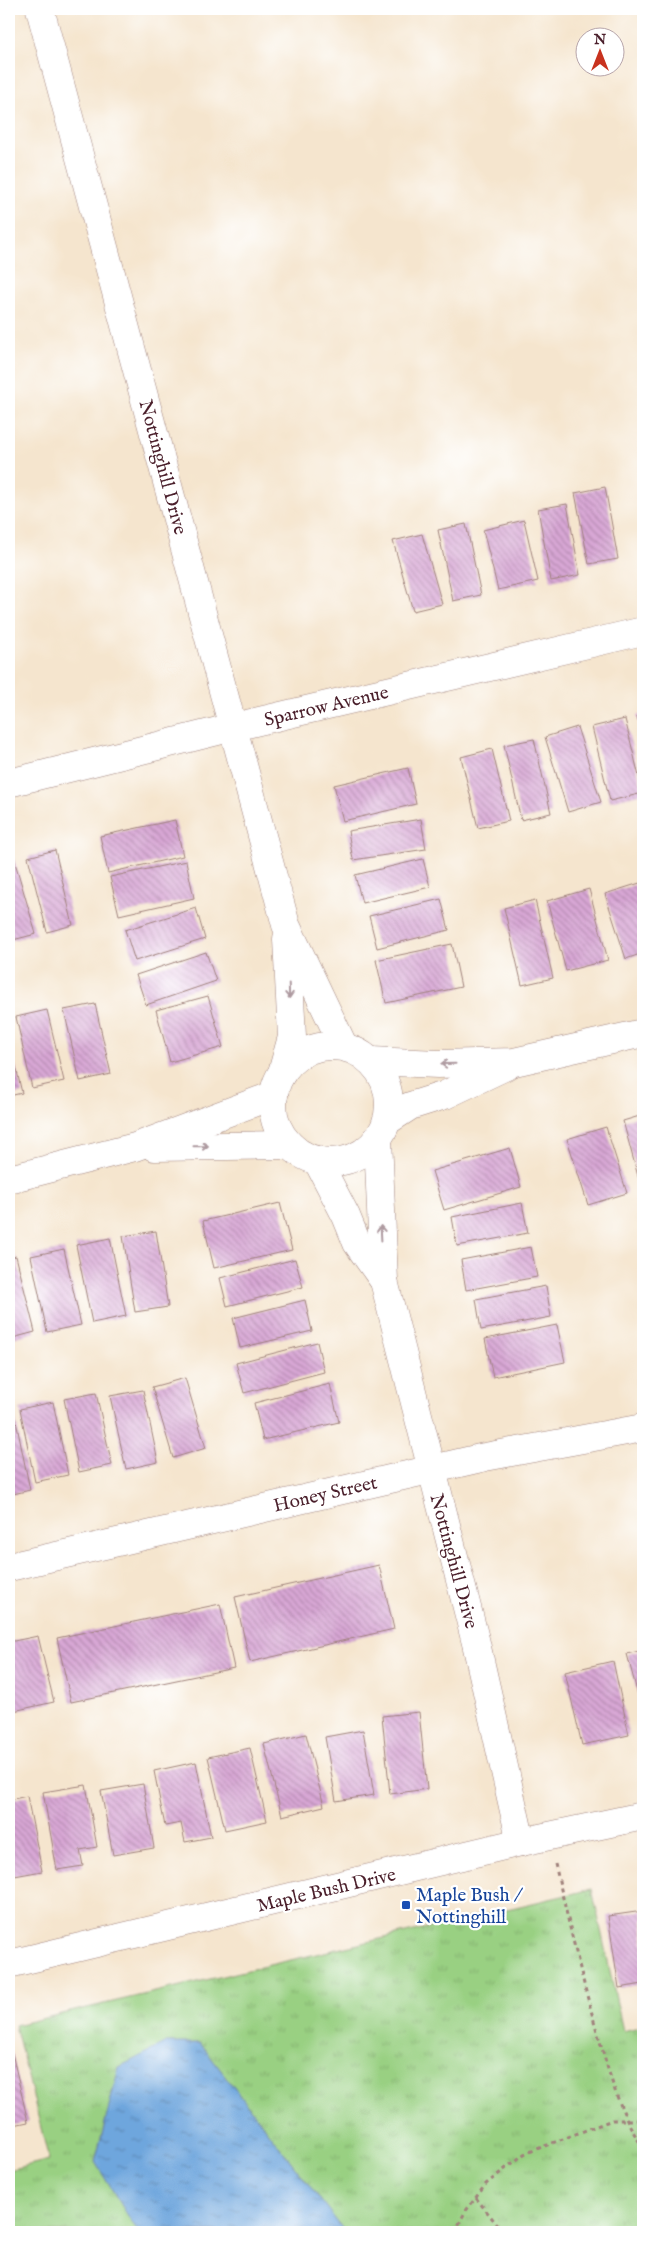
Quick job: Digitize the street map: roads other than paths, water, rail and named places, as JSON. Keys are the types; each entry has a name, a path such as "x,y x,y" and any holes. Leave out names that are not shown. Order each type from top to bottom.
{"street":[{"name":"Nottinghill Drive","path":"40,9 286,925 344,1047"},
{"name":"Sparrow Avenue","path":"9,783 234,727 643,631"},
{"name":"Nottinghill Drive","path":"278,1084 292,1037 286,925"},
{"path":"371,1061 438,1064 514,1062 643,1033"},
{"path":"382,1130 389,1105 388,1089 381,1074 371,1061 358,1053 344,1047 326,1046 308,1050 293,1060 278,1084 276,1122 290,1145 303,1154 317,1160 334,1162 351,1158 366,1150 382,1130 410,1106 445,1095 514,1062"},
{"path":"9,1179 135,1147 278,1084"},
{"name":"Nottinghill Drive","path":"382,1130 384,1281 476,1643 521,1842"},
{"path":"135,1147 290,1145"},
{"name":"Nottinghill Drive","path":"317,1160 346,1216 357,1243 384,1281"},
{"name":"Honey Street","path":"9,1567 484,1457 643,1428"},
{"name":"Maple Bush Drive","path":"9,1964 521,1842 643,1816"}],"water":[{"path":"166,2043 200,2043 345,2232 138,2232 95,2162 119,2067"}],"place":[{"name":"Maple Bush / Nottinghill","path":"406,1905"}]}
